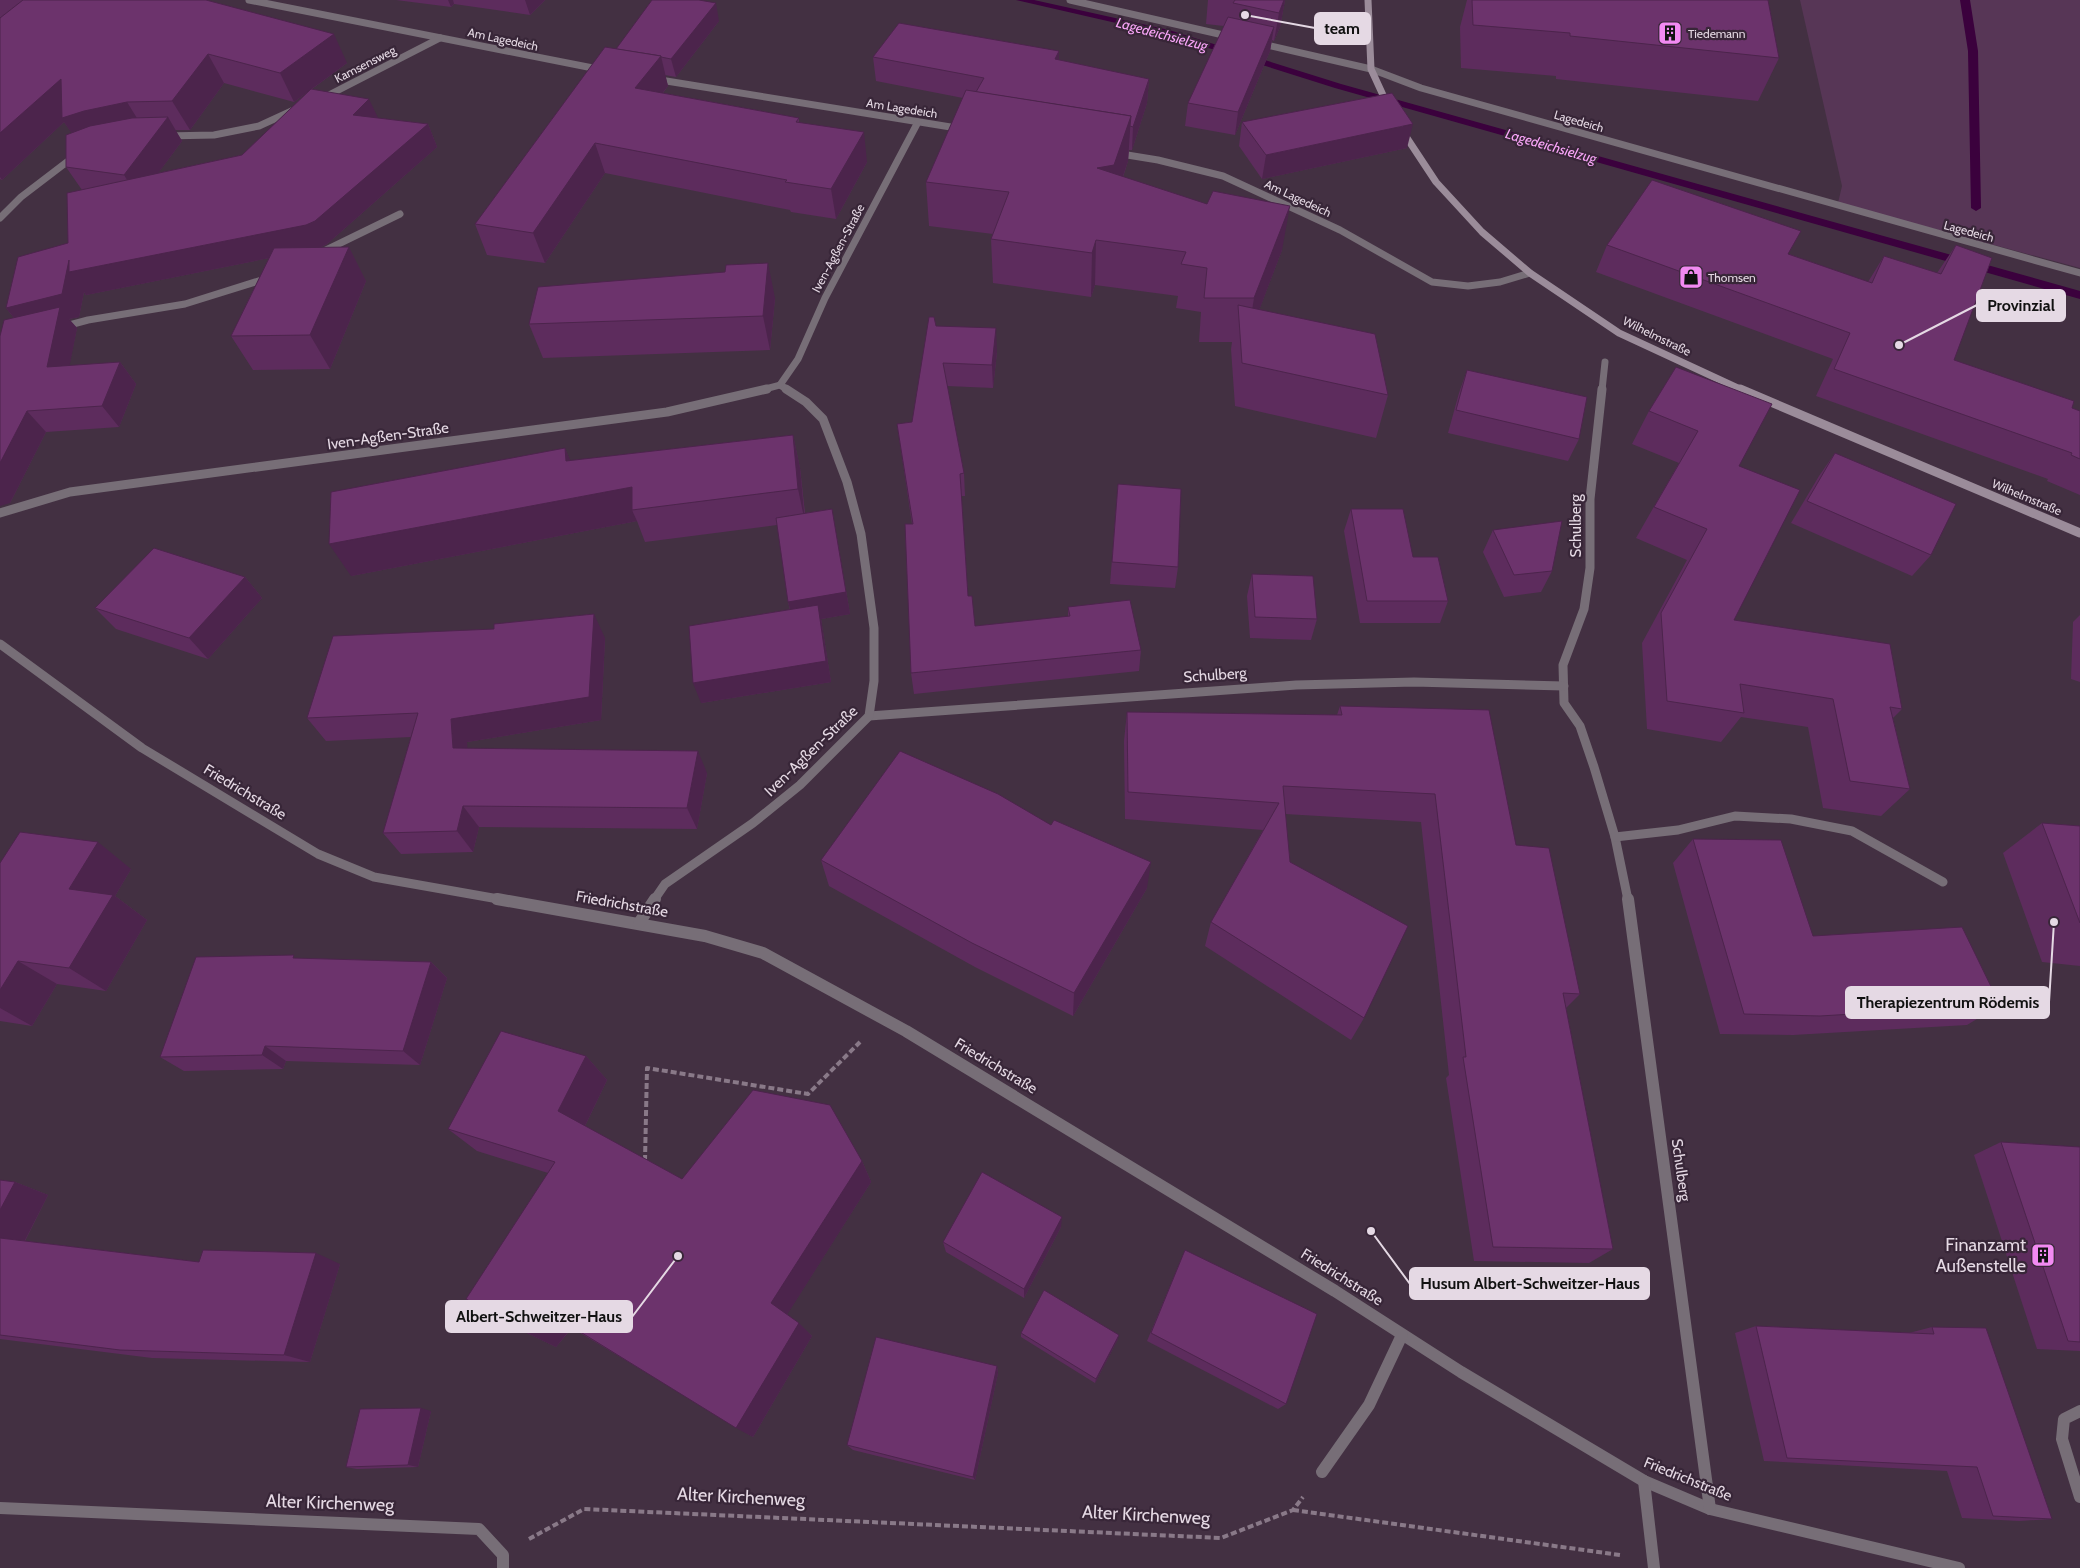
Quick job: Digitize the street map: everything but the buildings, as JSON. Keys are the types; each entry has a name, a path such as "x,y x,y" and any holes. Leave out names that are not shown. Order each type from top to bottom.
{"street":[{"name":"Am Lagedeich","path":"249,0 614,72"},
{"path":"1070,0 1242,39"},
{"path":"1368,3 1371,69 1392,116"},
{"name":"Kamsensweg","path":"312,103 356,84 440,38"},
{"name":"Lagedeich","path":"1252,41 1371,69 1421,88 1891,222 2080,273"},
{"name":"Am Lagedeich","path":"644,77 976,131"},
{"path":"156,136 214,135 250,128 303,106"},
{"name":"Iven-Agßen-Straße","path":"0,513 70,492 666,412 733,398 780,385 798,359 825,298 918,122"},
{"name":"Wilhelmstraße","path":"1398,124 1436,182 1482,232 1530,273 1628,337 1764,400 2080,533"},
{"name":"Am Lagedeich","path":"1110,152 1158,160 1223,176 1340,230 1432,282 1468,286 1500,282 1530,273"},
{"path":"0,218 21,197 76,155 83,153"},
{"path":"312,257 400,214"},
{"path":"52,329 88,320 185,304 259,283 276,274"},
{"name":"Schulberg","path":"1605,362 1590,499 1590,568 1584,609 1563,665 1564,703 1580,726 1615,837 1632,918 1710,1509"},
{"name":"Iven-Agßen-Straße","path":"639,923 665,884 753,823 800,785 869,716 874,681 874,628 861,534 847,482 823,419 806,402 780,385"},
{"name":"Friedrichstraße","path":"0,644 142,748 318,854 374,877 639,923 705,936 763,953 883,1019 1327,1286 1402,1335 1644,1481 1710,1509 1959,1568"},
{"name":"Schulberg","path":"869,716 1296,684 1414,682 1564,686"},
{"path":"1615,837 1678,830 1734,816 1791,819 1852,831 1943,882"},
{"path":"1322,1472 1369,1406 1402,1335"},
{"path":"2080,1411 2064,1419 2062,1439 2080,1497"},
{"path":"1644,1481 1654,1564"},
{"name":"Alter Kirchenweg","path":"0,1508 479,1529 503,1561"}],"path":[{"path":"645,1169 647,1068 808,1094 883,1019"},
{"path":"1322,1472 1293,1510 1654,1564"},
{"name":"Alter Kirchenweg","path":"503,1561 584,1508 1221,1538 1293,1510"}],"shaded area":[{"path":"1800,0 2080,0 2080,268 1838,203 1842,186"}],"waterway":[{"name":"Lagedeichsielzug","path":"1021,0 1166,32 1338,86 2080,295"},
{"path":"1965,0 1973,51 1976,208"}],"place":[{"name":"team","path":"1245,15"},
{"name":"Tiedemann","path":"1670,33"},
{"name":"Thomsen","path":"1691,277"},
{"name":"Provinzial","path":"1899,345"},
{"name":"Therapiezentrum Rödemis","path":"2054,922"},
{"name":"Husum Albert-Schweitzer-Haus","path":"1371,1231"},
{"name":"Finanzamt Außenstelle","path":"2043,1255"},
{"name":"Albert-Schweitzer-Haus","path":"678,1256"}]}
